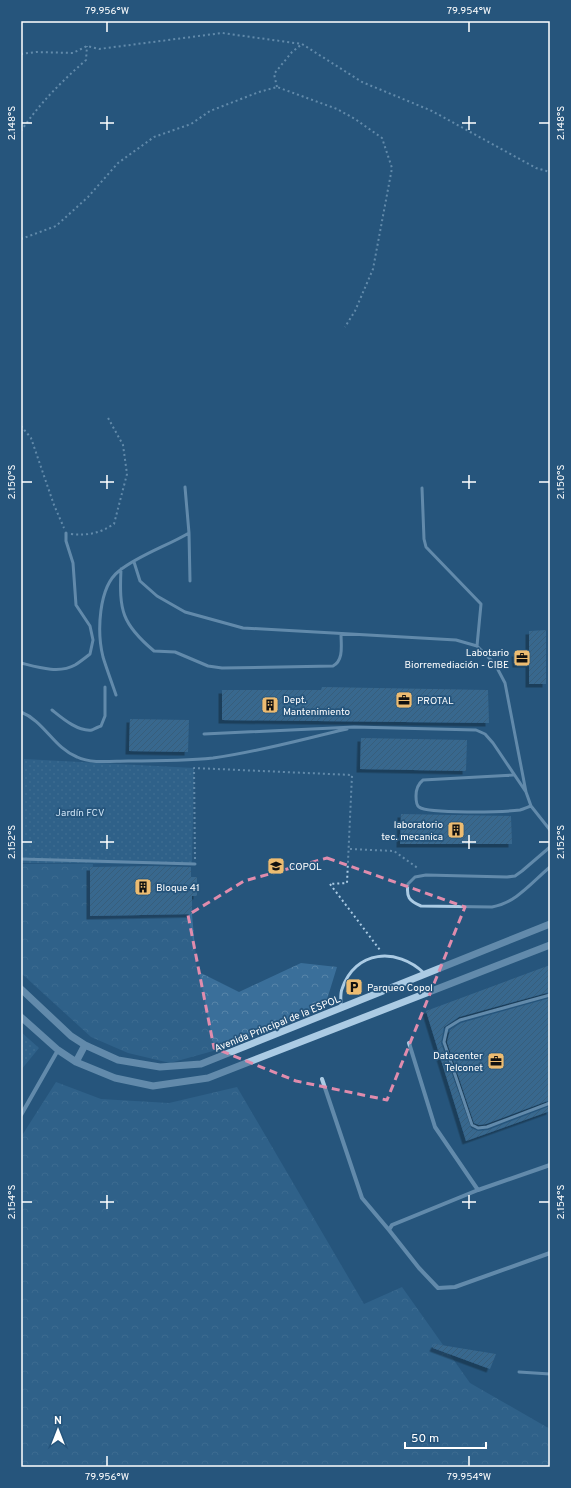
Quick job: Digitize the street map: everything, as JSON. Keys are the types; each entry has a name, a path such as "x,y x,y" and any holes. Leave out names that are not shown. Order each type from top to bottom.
{"street":[{"name":"Avenida Principal de la ESPOL","path":"21,989 71,1036 85,1045 118,1060 160,1068 201,1064 550,924"},
{"path":"21,1017 58,1050 76,1062 115,1078 153,1086 208,1078 550,945"},
{"path":"409,1043 435,1127 478,1190"},
{"path":"76,1062 85,1045"},
{"path":"21,1115 58,1050"},
{"path":"322,1079 362,1198 419,1268 438,1288 455,1287 550,1253"},
{"path":"389,1230 392,1225 478,1190 550,1165"}],"lane":[{"path":"185,487 189,533 190,581"},
{"path":"422,488 424,539 426,547 481,604 477,646"},
{"path":"21,663 42,668 58,669 73,666 90,654 93,640 90,626 76,605 73,563 66,541 66,533"},
{"path":"116,695 103,656 101,623 102,598 104,592 110,580 120,569 189,533"},
{"path":"134,562 140,581 157,596 185,612 243,628 456,640 477,646 495,664 505,683 526,792 531,806 550,830"},
{"path":"120,569 121,604 125,617 133,632 154,651 175,652 208,666 222,668 334,666 341,659 340,634"},
{"path":"52,710 65,720 79,727 92,730 101,726 105,716 105,688"},
{"path":"21,712 29,715 62,748 77,757 95,761 170,761 215,758 271,747 354,727"},
{"path":"204,734 354,727 476,730 485,734 493,742 526,792"},
{"path":"514,774 423,780 418,784 416,793 417,805 420,808 432,811 492,812 521,810 531,806"},
{"path":"550,847 515,876 426,875 415,877 408,884 406,894 412,902 421,906 492,907 503,905 512,901 550,866"},
{"path":"21,859 195,864"},
{"path":"340,1008 342,989 351,972 366,960 384,955 400,957 414,964 425,974"},
{"path":"550,995 460,1020 447,1028 444,1042 472,1125 478,1128 487,1127 550,1103"},
{"path":"519,1372 550,1374"}],"path":[{"path":"21,54 36,52 73,53 86,46 99,49 222,33 302,44 362,82 432,111 536,168 550,172"},
{"path":"277,87 274,74 292,52 302,44"},
{"path":"21,131 55,88 86,60 86,46"},
{"path":"21,239 56,226 88,197 118,163 154,137 191,124 210,111 259,92 277,87 337,109 355,119 382,138 392,168 373,269 355,312 345,328"},
{"path":"21,426 31,438 54,506 66,533 84,535 102,532 114,524 127,474 123,445 107,416"},
{"path":"195,864 194,768 352,775 350,849 347,883 330,884 384,955"},
{"path":"350,849 394,851 426,875"}],"highlighted area":[{"path":"327,858 465,907 430,998 387,1100 296,1081 214,1048 188,915 244,881"}],"green space":[{"name":"Jardín FCV","path":"24,759 194,768 192,864 22,863"},
{"path":"21,864 93,864 91,915 192,914 197,971 239,992 301,963 337,967 325,1006 213,1051 170,1063 128,1053 91,1037 21,973"},
{"path":"21,1032 39,1048 21,1070"},
{"path":"56,1082 101,1099 169,1103 237,1087 364,1304 402,1287 470,1383 550,1429 550,1467 21,1467 21,1137"}],"building":[{"path":"546,630 546,684 529,684 529,664 516,664 515,653 529,653 529,631"},
{"path":"322,687 488,690 489,723 222,720 222,690 321,690"},
{"path":"130,719 189,720 188,752 129,751"},
{"path":"361,738 467,740 466,771 360,769"},
{"name":"laboratorio tec. mecanica","path":"401,814 511,816 512,844 400,844"},
{"name":"Bloque 41","path":"90,867 191,867 191,877 197,877 197,896 192,896 192,914 90,916"},
{"path":"550,965 550,992 459,1017 444,1027 441,1043 471,1128 478,1131 488,1130 550,1106 550,1111 466,1141 426,1011"},
{"name":"Datacenter Telconet","path":"550,998 550,1100 486,1124 479,1125 474,1123 447,1042 450,1030 461,1023"},
{"path":"435,1344 496,1354 490,1369 433,1348"}],"place":[{"name":"Labotario Biorremediación - CIBE","path":"522,658"},
{"name":"PROTAL","path":"404,700"},
{"name":"Dept. Mantenimiento","path":"270,705"},
{"name":"laboratorio tec. mecanica","path":"456,830"},
{"name":"COPOL","path":"276,866"},
{"name":"Bloque 41","path":"143,887"},
{"name":"Parqueo Copol","path":"354,987"},
{"name":"Datacenter Telconet","path":"496,1061"}]}
